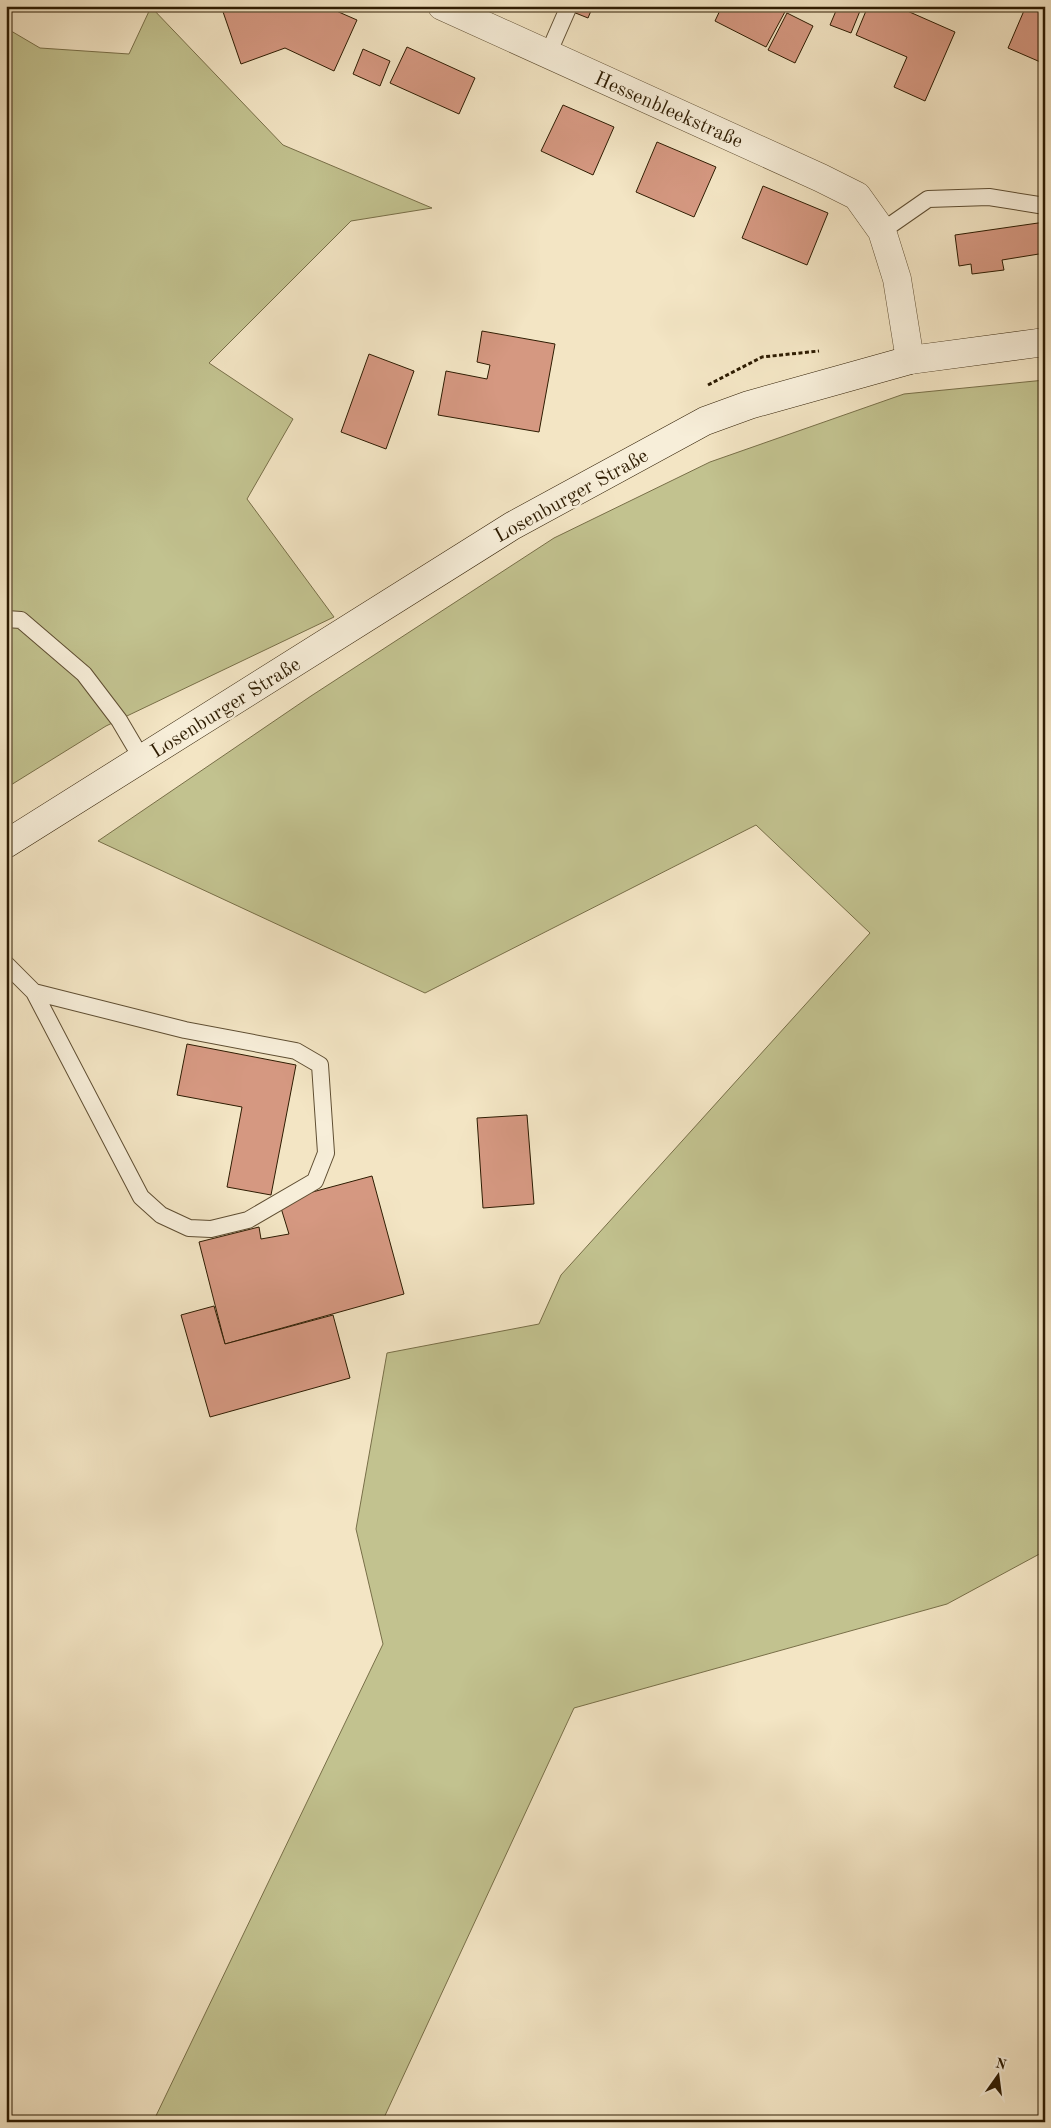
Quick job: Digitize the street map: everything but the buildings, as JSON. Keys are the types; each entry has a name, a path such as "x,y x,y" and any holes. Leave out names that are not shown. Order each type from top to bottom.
{"main road":[{"name":"Hessenbleekstraße","path":"442,6 857,196 882,231 897,279 910,360"},
{"name":"Losenburger Straße","path":"6,844 512,526 705,421 749,405 910,360 1045,342"}],"lane":[{"path":"548,54 569,6"},
{"path":"882,231 928,199 988,197 1045,206"},
{"name":"Losenburger Straße","path":"6,619 21,620 84,674 119,720 142,759"},
{"path":"6,964 34,992 141,1197 161,1214 189,1228 211,1228 248,1220 315,1181 326,1153 320,1065 296,1051 177,1028 34,992"}],"green space":[{"path":"151,7 283,145 432,208 351,221 209,363 293,419 247,499 334,617 106,726 6,788 6,28 40,48 129,54"},
{"path":"1045,380 1045,1551 947,1604 574,1708 382,2122 153,2122 383,1644 356,1529 387,1353 539,1324 561,1275 870,933 756,825 425,993 98,841 311,696 554,538 710,462 904,394"}]}
